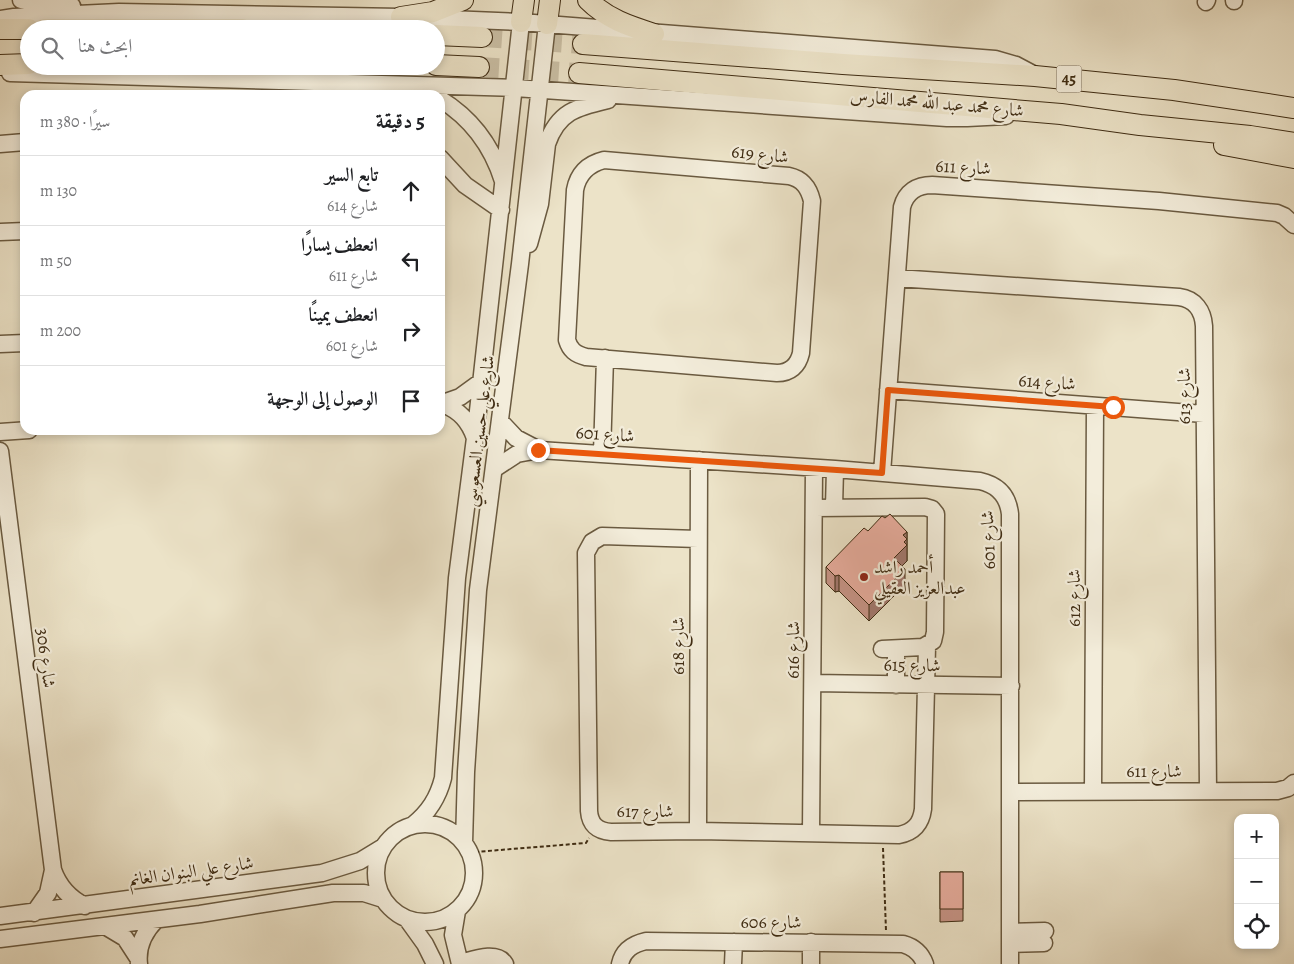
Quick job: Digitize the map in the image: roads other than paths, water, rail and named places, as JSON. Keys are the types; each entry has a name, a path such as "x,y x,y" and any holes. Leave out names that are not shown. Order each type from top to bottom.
{"main road":[{"path":"401,17 433,12 463,0"},
{"path":"521,22 524,0"},
{"path":"547,24 550,0"},
{"path":"588,0 602,13 612,19 654,34"},
{"path":"0,29 20,29"},
{"path":"445,35 482,36"},
{"name":"شارع محمد عبد الله محمد الفارس","path":"583,44 844,64 1035,76 1174,90 1294,108"},
{"path":"0,65 20,64"},
{"path":"445,65 479,67"},
{"name":"شارع محمد عبد الله محمد الفارس","path":"580,73 1091,117 1140,125 1250,136 1294,143"},
{"path":"1140,125 1225,145 1294,158"}],"street":[{"path":"21,0 119,12"},
{"path":"0,19 119,12 401,17 521,22 654,34 995,59 1016,65 1035,76"},
{"name":"شارع علي حسين العسعوسي","path":"413,825 432,805 443,778 457,578 502,210 521,22"},
{"name":"شارع علي حسين العسعوسي","path":"467,847 465,780 478,590 520,264 547,24"},
{"path":"0,72 20,73"},
{"path":"66,75 399,90"},
{"path":"445,90 515,88 947,118 986,118 1031,112"},
{"path":"520,264 533,235 543,188 547,144 555,126 565,115 576,108 625,96"},
{"path":"445,103 458,112 478,133 494,157 504,184"},
{"path":"0,144 20,142"},
{"name":"شارع 619","path":"611,160 789,176 797,178 802,182 807,188 812,201 801,354 793,368 783,373 777,373 606,358 579,355 569,347 567,340 575,190 578,178 586,168 598,162 611,160"},
{"path":"445,163 465,185 502,210"},
{"name":"شارع 611","path":"882,473 904,202 914,189 926,185 1159,201 1277,213 1284,216 1294,225"},
{"path":"0,232 20,230"},
{"name":"شارع 613","path":"897,278 1179,297 1190,300 1198,306 1204,321 1208,791"},
{"path":"0,344 20,343"},
{"path":"602,454 606,358"},
{"path":"445,402 468,392 482,381"},
{"name":"شارع 614","path":"888,390 1204,414"},
{"path":"445,405 452,408 467,420 475,438"},
{"name":"شارع 612","path":"1093,791 1095,406"},
{"name":"شارع 601","path":"500,421 516,438 538,450"},
{"path":"0,432 20,431"},
{"name":"شارع 601","path":"494,470 517,454 538,450 835,469 980,481 997,488 1005,497 1010,514 1010,964"},
{"name":"شارع 306","path":"0,451 3,506 53,870 65,891 85,906"},
{"name":"شارع 618","path":"698,831 699,460"},
{"name":"شارع 616","path":"811,832 814,468"},
{"path":"814,508 834,507 835,469"},
{"name":"شارع 617","path":"698,539 602,536 592,542 586,552 589,811 592,822 600,830 611,832 811,832 882,835 906,833 914,830 922,817 927,646 933,640 935,632 936,518 934,511 925,507 834,507"},
{"path":"896,686 889,649 927,646"},
{"name":"شارع 615","path":"813,683 896,686 1011,686"},
{"name":"شارع 611","path":"1011,792 1277,791 1288,788 1294,783"},
{"path":"407,919 428,922 444,919 457,911 470,894 473,884 473,862 467,847 447,828 425,823 413,825 396,833 383,848 376,868 379,889 383,899 389,907 407,919 425,944 435,964"},
{"name":"شارع علي البنوان الغانم","path":"0,916 322,873 360,860 383,848"},
{"name":"شارع 306","path":"34,912 48,893 53,870"},
{"path":"0,939 156,920 343,892 364,893 383,899"},
{"path":"457,911 453,935 460,963 495,956 503,960 505,964"},
{"path":"138,961 143,937 156,920"},
{"path":"105,926 125,938 138,961"},
{"path":"1010,938 1045,937"},
{"name":"شارع 606","path":"620,964 625,952 638,943 646,941 887,943 909,946 920,953 924,964"},
{"path":"734,942 734,964"},
{"path":"811,942 811,964"}],"tunnel":[{"path":"482,37 583,44"},
{"path":"479,67 579,73"}],"place":[{"name":"أحمد راشد عبدالعزيز العقيلي","path":"864,577"}]}
